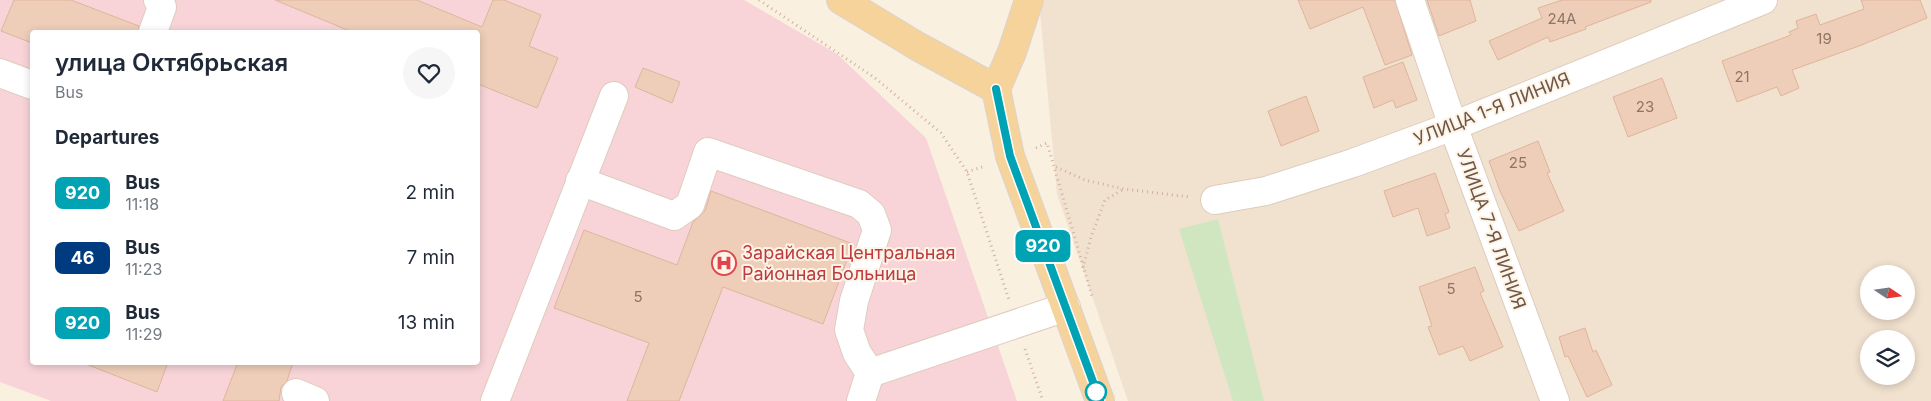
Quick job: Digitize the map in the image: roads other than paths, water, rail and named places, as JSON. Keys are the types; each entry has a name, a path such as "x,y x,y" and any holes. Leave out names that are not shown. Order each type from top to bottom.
{"main road":[{"path":"841,0 917,46 996,89"},
{"path":"1029,0 1012,52 996,89 1010,156 1100,401"}],"street":[{"path":"154,30 162,6 158,0"},
{"name":"УЛИЦА 7-Я ЛИНИЯ","path":"1410,0 1453,126 1554,401"},
{"name":"УЛИЦА 1-Я ЛИНИЯ","path":"1215,200 1266,191 1353,163 1453,126 1763,0"},
{"path":"0,73 30,84"},
{"path":"495,401 614,96"},
{"path":"580,181 674,216 690,205 708,152 859,204 871,214 877,230 854,301 849,330 857,353 870,373"},
{"path":"870,373 1066,308"},
{"path":"861,401 870,373"}],"place":[{"name":"Зарайская Центральная Районная Больница","path":"724,263"}]}
